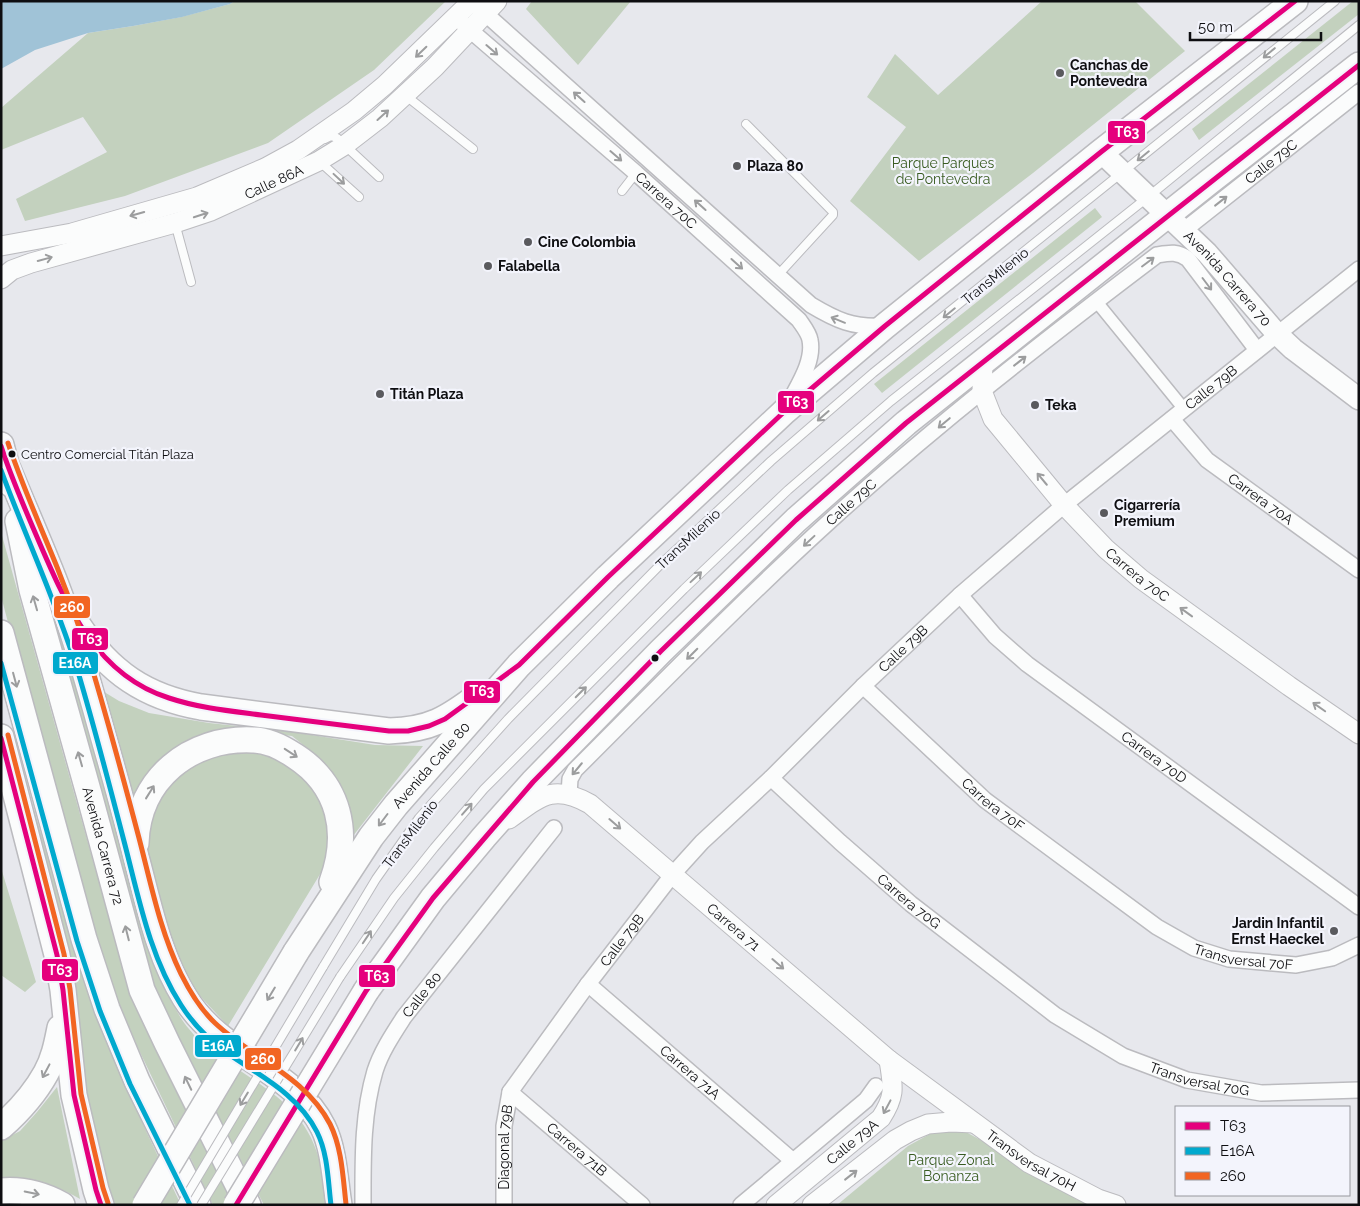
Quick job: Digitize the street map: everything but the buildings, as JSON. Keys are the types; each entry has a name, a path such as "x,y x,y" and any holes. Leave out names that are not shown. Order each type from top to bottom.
{"highway":[{"name":"Avenida Calle 80","path":"145,1205 296,952 371,837 396,805 520,665 608,576 785,411 885,326 1101,152 1295,1"},
{"path":"236,1205 366,990 433,898 533,782 661,651 789,527 906,423 982,362 1175,223 1359,65"},
{"name":"Avenida Carrera 72","path":"1,445 8,469 32,590 90,794 142,990 248,1205"},
{"name":"Avenida Carrera 72","path":"8,469 56,585 85,670 136,856 154,930 165,960 185,998 203,1022 215,1034 291,1087 314,1112 329,1140 339,1205"},
{"path":"56,585 72,617 103,658 141,688 182,704 389,731 408,730 428,726 445,719 520,665"},
{"path":"1,633 84,938 106,1009 137,1081 199,1205"},
{"path":"1,737 50,926 63,990 74,1095 91,1171 101,1205"},
{"path":"136,856 137,826 141,810 161,776 172,765 203,747 228,741 254,740 282,747 310,766 329,790 340,822 341,849 334,879 321,913"},
{"path":"1,1127 16,1114 47,1072 53,1057 60,1028 63,990"},
{"path":"1,1191 17,1190 46,1196 62,1205"}],"main road":[{"name":"Avenida Carrera 70","path":"1101,152 1207,253 1277,334 1293,349 1359,399"}],"street":[{"name":"Calle 86A","path":"1,246 72,232 197,197 265,168 328,131 378,92 456,18 485,5"},
{"name":"Calle 86A","path":"1,279 12,270 31,263 175,223 211,211 319,161 345,145 380,118 405,95 470,30 485,5"},
{"name":"Carrera 70C","path":"485,5 811,305 833,318 849,324 866,327 885,326"},
{"name":"Carrera 70C","path":"456,18 636,173 799,320 810,340 810,351 805,372 785,411"},
{"name":"Calle 79C","path":"1175,223 1359,92"},
{"name":"Calle 79C","path":"569,794 570,779 575,770 765,582 840,512 982,392 1096,301 1157,255 1172,252"},
{"name":"Avenida Carrera 70","path":"1172,252 1182,254 1188,259 1257,350"},
{"name":"Calle 79B","path":"510,1092 588,984 673,874 702,842 960,595 1064,505 1359,269"},
{"path":"1096,301 1184,409"},
{"name":"Carrera 70C","path":"982,362 982,392 993,419 1064,505 1106,549 1141,579 1359,734"},
{"name":"Carrera 70A","path":"1172,419 1207,460 1359,570"},
{"name":"Carrera 70D","path":"960,595 995,636 1026,664 1359,907"},
{"name":"Carrera 70F","path":"863,686 985,800 1134,911"},
{"name":"Carrera 70G","path":"770,778 911,904 1055,1015"},
{"path":"484,837 547,795 569,794"},
{"name":"Carrera 71","path":"569,794 576,796 599,811 889,1060 974,1123"},
{"name":"Calle 80","path":"362,1201 363,1144 367,1106 376,1070 388,1043 404,1017 554,828"},
{"name":"Transversal 70F","path":"1134,911 1157,927 1194,948 1229,960 1296,965 1332,958 1359,944"},
{"name":"Carrera 71A","path":"588,984 793,1161"},
{"name":"Transversal 70G","path":"1055,1015 1123,1056 1187,1080 1261,1093 1359,1090"},
{"name":"Calle 79A","path":"776,1205 881,1118 891,1103 893,1086 889,1060"},
{"name":"Calle 79A","path":"741,1205 866,1100 876,1086"},
{"name":"Diagonal 79B","path":"504,1205 504,1126 510,1092"},
{"name":"Carrera 71B","path":"510,1092 642,1205"},
{"name":"Calle 79A","path":"812,1205 895,1140 911,1131 928,1124 974,1123"},
{"name":"Transversal 70H","path":"974,1123 1029,1163 1098,1199 1116,1205"}],"lane":[{"name":"TransMilenio","path":"180,1205 376,879 419,818 508,719 660,565 771,461 873,374 1335,1"},
{"name":"TransMilenio","path":"199,1205 340,977 394,898 484,790 684,589 788,490 891,401 1148,197 1359,25"},
{"path":"405,95 473,149"},
{"path":"746,124 833,212 833,215 778,275"},
{"path":"298,150 331,136 337,138 379,177"},
{"path":"319,161 359,197"},
{"path":"622,191 636,173"},
{"path":"175,223 191,282"}],"green space":[{"path":"235,1 446,1 374,70 268,143 125,196 25,221 16,199 107,152 83,117 1,150 1,108 88,33 181,17"},
{"path":"532,1 631,1 578,65 526,9"},
{"name":"Parque Parques de Pontevedra","path":"1042,1 1135,1 1185,51 1033,173 919,261 850,201 906,127 867,97 895,54 938,95"},
{"path":"1353,1 1359,1 1359,14 1199,140 1192,129"},
{"path":"1095,208 1102,217 882,393 874,384"},
{"path":"1,532 123,968 236,1205 213,1205 138,1048 114,991 97,940 32,713 1,596"},
{"path":"43,582 86,716 167,993 183,1021 199,1040 217,1055 278,1097 300,1120 309,1133 316,1149 322,1172 326,1205 264,1205 158,998"},
{"path":"101,690 119,701 149,713 375,745 423,746 353,836 347,800 337,779 312,752 292,736 258,732 219,733 133,805"},
{"path":"11,731 83,977 113,1057 181,1205 112,1205 84,1095"},
{"path":"252,748 310,774 333,824 325,866 228,1026 184,979 150,875 145,847 147,820 166,787 194,761"},
{"path":"1,868 36,982 25,992 1,975"},
{"path":"57,1087 80,1199 59,1188 36,1180 14,1178 1,1180 1,1141 20,1131"},
{"name":"Parque Zonal Bonanza","path":"939,1129 964,1131 1076,1199 1091,1205 837,1205 908,1146"}],"water":[{"path":"1,1 235,1 182,17 88,33 35,50 1,69"}],"transit line":[{"name":"T63","path":"1,446 27,514 59,586 72,610 102,654 121,672 143,687 169,698 203,707 389,731 408,731 429,726 445,719 519,665 608,577 785,411 885,326 1101,152 1295,1"},
{"name":"T63","path":"236,1205 366,991 433,898 533,782 661,651 796,520 906,423 1359,65"},
{"name":"260","path":"8,443 76,617 116,753 157,907 167,941 181,974 200,1006 215,1023 245,1047 293,1080 319,1107 330,1124 337,1143 346,1204"},
{"name":"E16A","path":"1,470 70,646 141,907 153,948 161,967 181,1005 202,1031 227,1053 289,1096 309,1119 321,1140 327,1168 331,1205"},
{"name":"E16A","path":"1,663 77,941 100,1011 130,1084 190,1205"},
{"name":"260","path":"8,735 64,954 70,989 81,1094 108,1203"},
{"name":"T63","path":"1,738 57,955 63,990 74,1095 101,1205"}],"place":[{"name":"Canchas de Pontevedra","path":"1060,73"},
{"name":"Plaza 80","path":"737,166"},
{"name":"Cine Colombia","path":"528,242"},
{"name":"Falabella","path":"488,266"},
{"name":"Titán Plaza","path":"380,394"},
{"name":"Teka","path":"1035,405"},
{"name":"Centro Comercial Titán Plaza","path":"12,454"},
{"name":"Cigarrería Premium","path":"1104,513"},
{"name":"Jardin Infantil Ernst Haeckel","path":"1334,931"}]}
